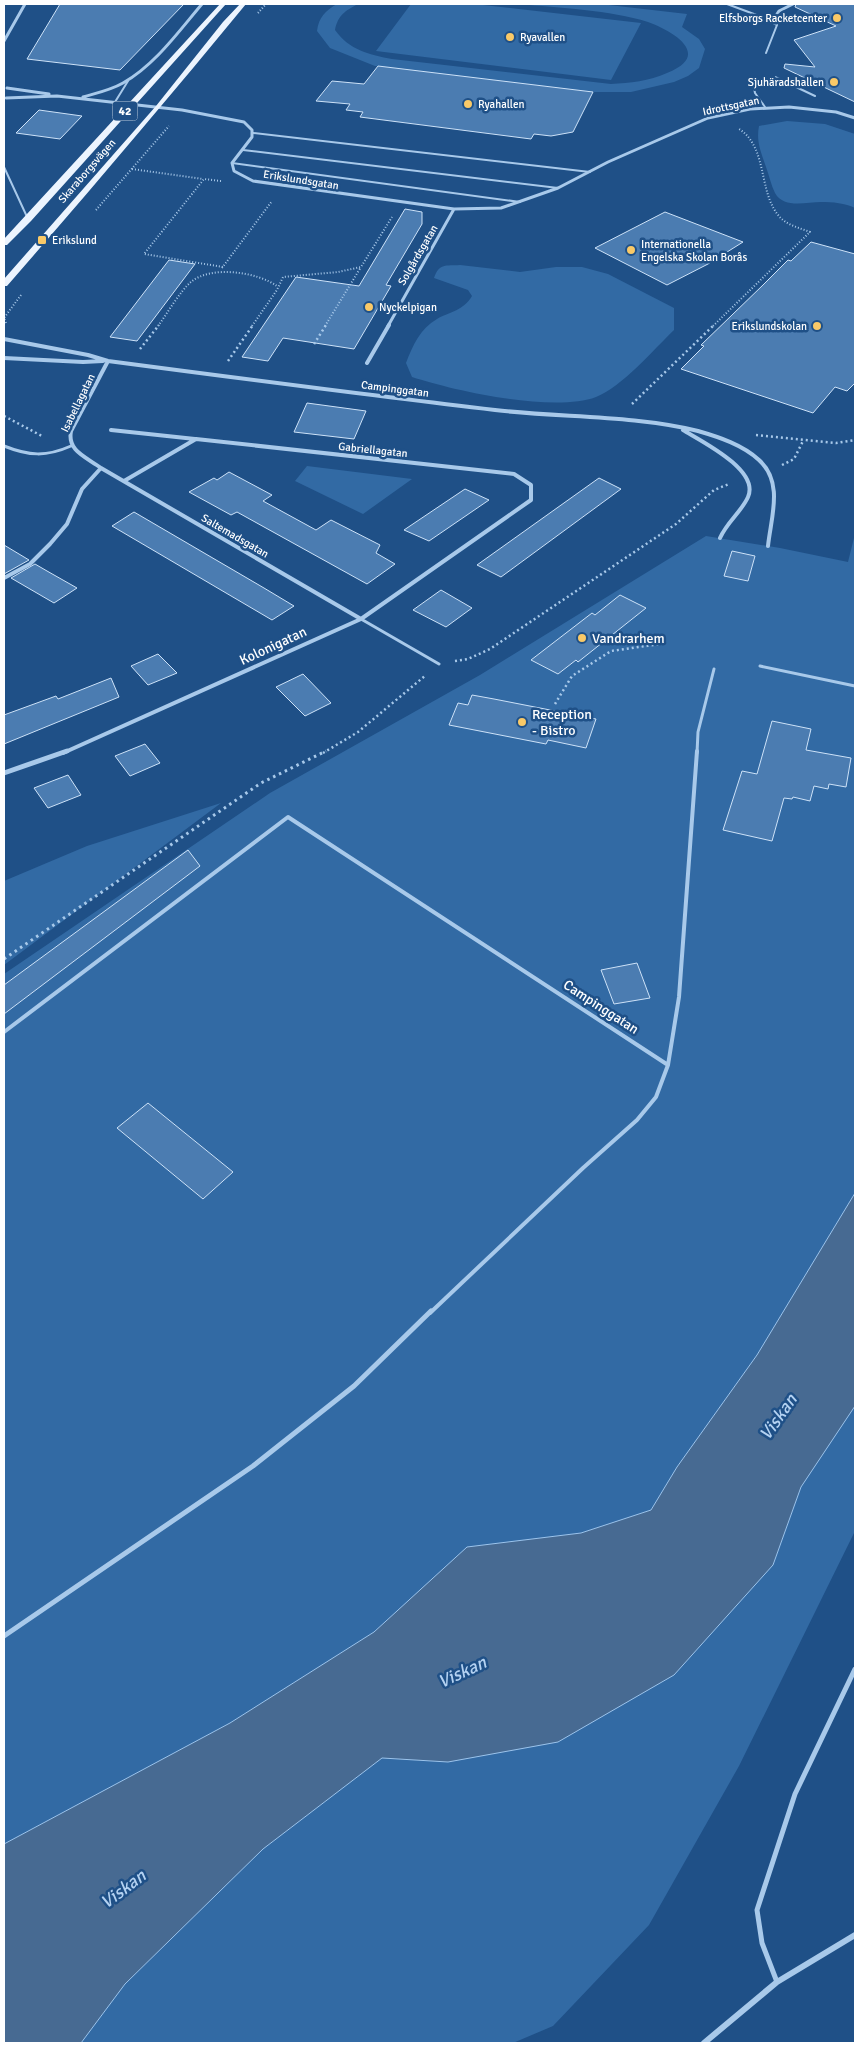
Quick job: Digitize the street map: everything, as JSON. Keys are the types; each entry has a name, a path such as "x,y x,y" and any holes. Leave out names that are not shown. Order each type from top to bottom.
{"main road":[{"name":"Skaraborgsvägen","path":"4,243 223,4"},
{"name":"Skaraborgsvägen","path":"4,284 158,107 225,22 243,4"}],"street":[{"path":"4,41 25,4"},
{"path":"80,98 114,88 128,81 202,4"},
{"path":"773,20 779,11 792,4"},
{"path":"5,87 57,96 182,110 239,120 250,126 253,133 243,150 232,163"},
{"path":"5,87 11,93 5,98"},
{"path":"5,98 57,96"},
{"name":"Idrottsgatan","path":"520,202 558,188 708,118 764,107 809,108 855,118"},
{"name":"Erikslundsgatan","path":"232,163 234,171 253,181 402,202 454,209 501,208 520,202"},
{"name":"Solgårdsgatan","path":"367,362 454,209"},
{"name":"Campinggatan","path":"4,339 88,355 108,361 486,409 634,420 705,433 733,443 748,452 768,470 774,482 776,494 769,525 768,546"},
{"name":"Campinggatan","path":"4,358 83,362 108,361"},
{"name":"Isabellagatan","path":"101,468 71,446 69,440 108,361"},
{"name":"Campinggatan","path":"681,429 740,468 748,477"},
{"name":"Gabriellagatan","path":"111,430 514,474 531,485 531,500"},
{"path":"124,481 196,439"},
{"path":"4,578 30,564 50,544 67,524 82,489 101,468"},
{"name":"Saltemadsgatan","path":"101,468 361,618"},
{"path":"720,538 725,524 750,494 751,486 748,477"},
{"name":"Kolonigatan","path":"4,773 74,749 361,618 531,500"},
{"path":"704,2043 777,1982 855,1935"}],"lane":[{"path":"727,4 773,20 777,26 766,53"},
{"path":"764,107 754,88 758,83 775,77 815,96"},
{"path":"119,117 115,102 128,81"},
{"path":"253,133 590,172"},
{"path":"243,150 558,188"},
{"path":"232,163 520,202"},
{"path":"4,167 28,219"},
{"path":"4,446 33,456 50,455 71,446"},
{"path":"361,618 439,664"},
{"path":"760,666 855,686"},
{"path":"4,1636 253,1466 354,1386 477,1267 637,1120 656,1097 668,1065 678,997 698,732 714,669"},
{"name":"Campinggatan","path":"192,891 288,817 668,1065"},
{"path":"4,1032 192,891"},
{"path":"777,1982 762,1943 757,1910 795,1794 855,1668"}],"path":[{"path":"93,213 182,110"},
{"path":"632,404 810,232 790,224 778,215 750,136 744,130 737,128"},
{"path":"132,169 222,182"},
{"path":"204,179 144,254 223,267"},
{"path":"219,273 284,186"},
{"path":"314,344 402,202"},
{"path":"236,364 227,363 283,277 338,272 361,267"},
{"path":"138,353 191,282 205,274 242,274 264,278 278,286"},
{"path":"24,343 28,338 16,333 7,326 4,318 25,290"},
{"path":"9,302 15,303"},
{"path":"4,416 40,436 71,446"},
{"path":"768,470 794,459 803,441"},
{"path":"4,958 261,784 328,750 358,732 439,664 468,659 490,649 676,524 714,490 748,477"},
{"path":"555,704 572,676 610,651 660,644"}],"shaded area":[{"path":"337,4 358,4 340,17 335,30 341,37 353,47 376,56 392,59 611,84 639,81 660,76 680,66 687,59 688,51 677,37 648,22 601,12 519,4 600,4 687,14 682,27 699,39 705,49 699,68 688,76 674,82 631,92 592,92 375,66 330,48 317,31 323,15"},
{"name":"Ryavallen","path":"411,4 474,4 641,23 611,80 376,51"},
{"path":"787,121 825,124 855,134 855,208 847,205 821,202 790,203 779,198 775,193 759,147 759,126"},
{"path":"460,265 520,272 556,267 582,267 608,274 674,308 674,330 616,385 596,397 578,401 556,403 504,398 478,394 412,377 406,363 414,344 422,333 437,319 461,308 472,296 468,290 434,278 438,270 444,266"},
{"path":"307,466 412,479 363,514 295,481"},
{"path":"855,534 855,1193 757,1355 677,1467 651,1510 581,1533 467,1548 374,1632 230,1723 4,1844 4,974 270,793 480,675 706,536 780,548 848,562"},
{"path":"221,803 4,965 4,881 87,846"},
{"path":"855,1406 855,1531 739,1766 649,1925 553,2026 513,2043 81,2043 125,1984 263,1849 382,1758 448,1762 773,1565 801,1487"}],"water":[{"name":"Viskan","path":"855,1193 855,1406 801,1487 773,1565 674,1675 558,1742 448,1762 382,1758 263,1849 125,1984 81,2043 4,2043 4,1844 230,1723 374,1632 467,1547 581,1533 651,1510 677,1467 757,1355"}],"building":[{"path":"60,4 184,4 120,70 27,59"},
{"name":"Sjuhäradshallen","path":"796,4 855,4 855,102 784,68 785,64 815,67 794,40 836,26 795,7"},
{"name":"Ryahallen","path":"378,66 593,92 573,132 551,136 534,134 531,139 360,117 363,112 346,110 350,104 316,101 332,81 364,84"},
{"path":"39,110 82,116 60,139 16,133"},
{"path":"405,209 422,212 422,224 386,285 391,286 354,349 283,338 268,361 242,357 296,277 359,286"},
{"name":"Internationella Engelska Skolan Borås","path":"665,212 743,242 708,264 667,285 595,248"},
{"name":"Erikslundskolan","path":"811,242 855,254 855,383 847,391 835,387 813,413 681,369 704,346 701,345 788,260 791,261"},
{"path":"169,260 195,264 137,341 110,337"},
{"path":"307,403 366,411 354,439 294,432"},
{"path":"229,472 272,495 263,501 316,530 331,520 380,545 376,553 395,564 367,584 237,512 231,515 189,492 214,478 217,480"},
{"path":"599,478 621,489 501,577 477,565"},
{"path":"465,489 489,500 429,541 404,530"},
{"path":"134,512 294,606 272,620 112,526"},
{"path":"4,545 29,560 4,574"},
{"path":"732,551 755,556 748,581 724,576"},
{"path":"35,564 77,588 54,603 11,578"},
{"path":"441,590 472,608 446,627 413,610"},
{"name":"Vandrarhem","path":"620,595 646,608 578,662 576,660 558,674 531,660 592,613 595,615"},
{"path":"158,654 177,673 148,685 131,666"},
{"path":"303,674 331,703 305,716 276,687"},
{"path":"111,678 119,697 4,744 4,715 56,696 58,699"},
{"name":"Reception - Bistro","path":"472,695 596,719 586,748 548,740 546,744 449,725 458,703 468,705"},
{"path":"772,721 811,729 806,750 851,758 846,787 829,784 828,789 814,786 810,801 793,797 792,799 784,798 772,841 723,830 742,771 757,774"},
{"path":"145,744 160,763 130,776 115,756"},
{"path":"68,775 81,795 48,808 34,788"},
{"path":"188,850 200,866 4,1014 4,985"},
{"path":"637,963 650,998 614,1004 601,970"},
{"path":"148,1103 233,1172 203,1199 117,1128"}],"place":[{"name":"Elfsborgs Racketcenter","path":"837,18"},
{"name":"Ryavallen","path":"510,37"},
{"name":"Sjuhäradshallen","path":"834,82"},
{"name":"Ryahallen","path":"468,104"},
{"name":"Erikslund","path":"42,240"},
{"name":"Internationella Engelska Skolan Borås","path":"631,250"},
{"name":"Nyckelpigan","path":"369,307"},
{"name":"Erikslundskolan","path":"817,326"},
{"name":"Vandrarhem","path":"582,638"},
{"name":"Reception - Bistro","path":"522,722"}]}
